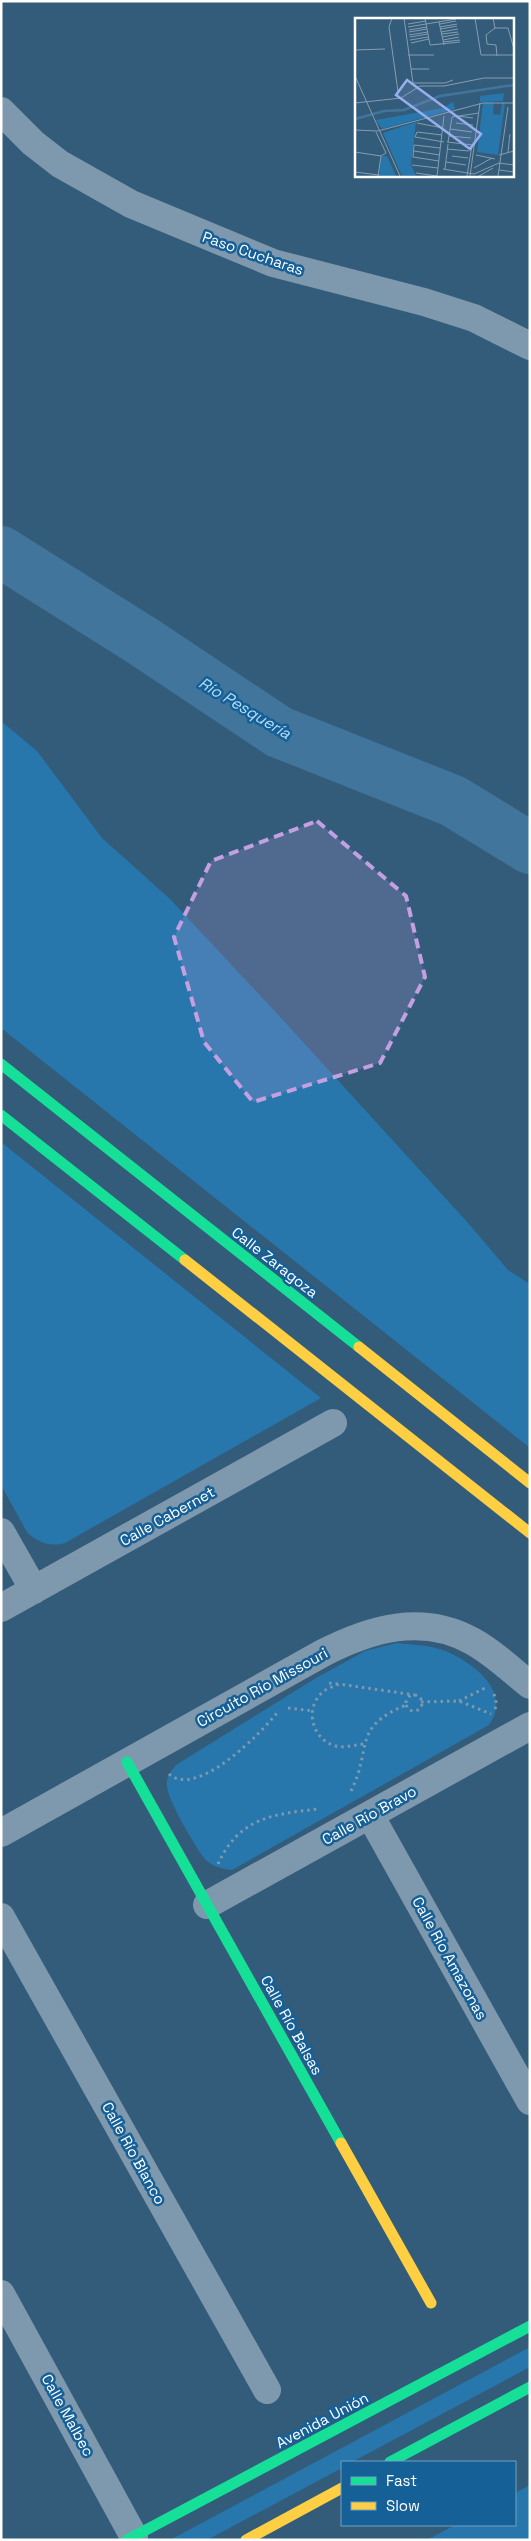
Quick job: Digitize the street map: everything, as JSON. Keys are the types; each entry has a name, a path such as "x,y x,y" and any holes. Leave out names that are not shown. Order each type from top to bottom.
{"street":[{"name":"Paso Cucharas","path":"1,110 33,143 60,164 132,204 273,263 424,302 474,318 530,346"},
{"name":"Calle Zaragoza","path":"1,1064 402,1388 530,1483"},
{"path":"1,1114 383,1411 530,1533"},
{"name":"Calle Cabernet","path":"1,1608 333,1424"},
{"path":"1,1532 34,1590"},
{"name":"Circuito Río Missouri","path":"1,1832 322,1653 362,1634 386,1628 416,1626 463,1637 490,1653 530,1686"},
{"name":"Calle Río Bravo","path":"207,1905 530,1726"},
{"name":"Calle Río Balsas","path":"127,1762 431,2302"},
{"name":"Calle Río Amazonas","path":"370,1815 530,2101"},
{"name":"Calle Río Blanco","path":"1,1917 266,2390"},
{"name":"Calle Malbec","path":"1,2294 132,2539"},
{"name":"Avenida Unión","path":"132,2539 530,2326"},
{"path":"392,2461 530,2388"},
{"path":"246,2540 341,2489"}],"path":[{"path":"323,1682 415,1696 421,1702 459,1701 494,1715 497,1706 495,1697 488,1686 459,1701"},
{"path":"339,1684 328,1688 320,1695 313,1710 314,1724 321,1737 339,1747 363,1744"},
{"path":"406,1705 408,1698 415,1696"},
{"path":"406,1705 409,1709 416,1711 421,1706 421,1702"},
{"path":"347,1796 359,1775 363,1744 376,1722 388,1713 406,1705"},
{"path":"154,1747 170,1776 197,1778 244,1750 282,1707 313,1710"},
{"path":"216,1867 233,1838 271,1815 325,1808"}],"highlighted area":[{"path":"317,821 406,896 425,977 380,1063 253,1102 204,1042 174,937 211,861"}],"shaded area":[{"path":"1,721 37,751 102,838 170,899 469,1224 508,1270 530,1284 530,1448 1,1028"},
{"path":"1,1142 321,1398 65,1543 49,1544 31,1536 1,1485"},
{"path":"397,1643 436,1648 448,1652 479,1672 494,1691 495,1713 489,1725 232,1870 217,1867 207,1861 182,1822 168,1792 168,1777 176,1765 316,1678 365,1651"},
{"path":"530,2347 530,2367 354,2461 341,2461 341,2469 207,2540 170,2540"},
{"path":"530,2485 530,2540 427,2540 453,2526 516,2526 516,2492"}],"waterway":[{"name":"Río Pesquería","path":"1,552 144,642 279,732 453,801 530,848"}],"traffic: fast":[{"path":"1,1064 359,1347"},
{"path":"1,1115 185,1260"},
{"path":"127,1762 341,2143"},
{"path":"127,2540 530,2326"},
{"path":"392,2461 530,2387"}],"traffic: slow":[{"path":"185,1260 530,1533"},
{"path":"359,1347 530,1483"},
{"path":"341,2143 431,2303"},
{"path":"246,2540 341,2489"}]}
